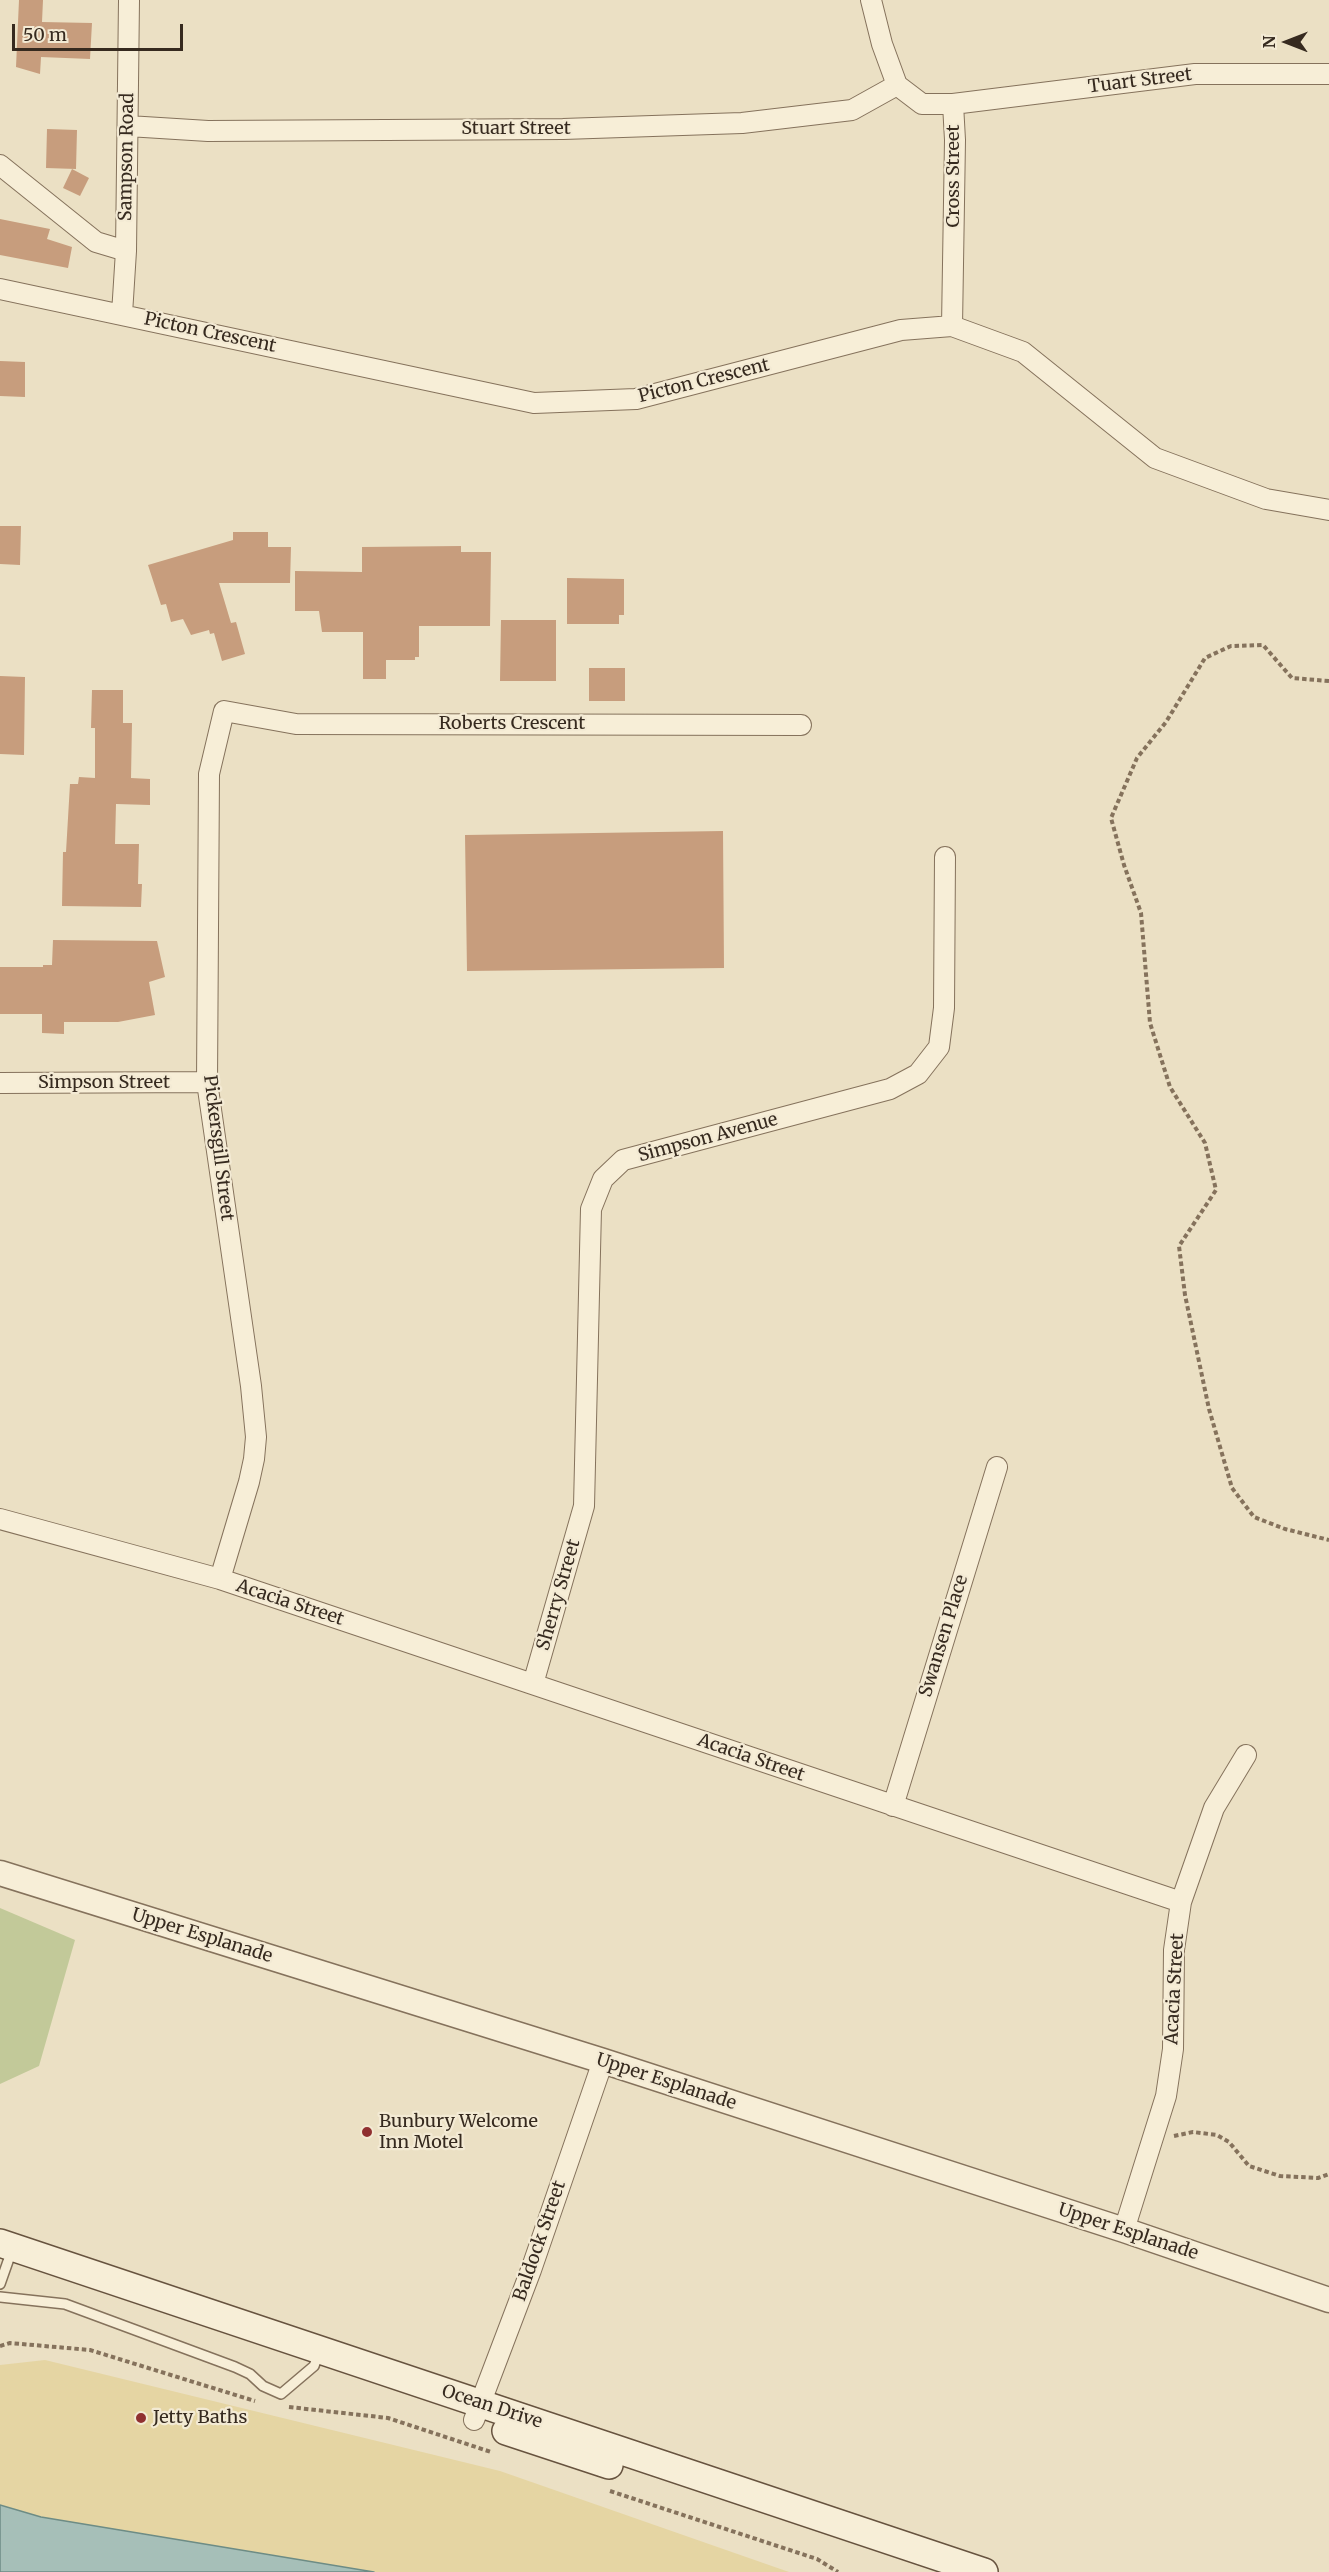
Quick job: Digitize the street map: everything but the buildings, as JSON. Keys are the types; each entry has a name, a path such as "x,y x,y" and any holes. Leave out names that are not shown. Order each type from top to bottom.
{"main road":[{"name":"Ocean Drive","path":"4,2260 984,2572"},
{"name":"Ocean Drive","path":"478,2412 926,2572"}],"street":[{"name":"Sampson Road","path":"122,314 126,251 129,0"},
{"path":"871,0 882,44 897,85"},
{"name":"Tuart Street","path":"953,104 1195,74 1329,74"},
{"name":"Stuart Street","path":"128,126 220,131 563,129 741,123 852,110 897,85"},
{"name":"Cross Street","path":"897,85 922,104 953,104 955,140 952,326"},
{"path":"0,165 96,242 126,251"},
{"name":"Picton Crescent","path":"0,289 534,403 636,399 901,330 952,326 1023,352 1155,458 1266,499 1329,510"},
{"name":"Roberts Crescent","path":"224,711 296,724 801,725"},
{"name":"Pickersgill Street","path":"220,1579 251,1471 255,1428 251,1386 207,1082 209,774 224,711"},
{"name":"Simpson Avenue","path":"584,1506 591,1209 603,1179 623,1160 890,1089 918,1074 939,1047 944,1008 945,857"},
{"name":"Simpson Street","path":"0,1083 207,1082"},
{"name":"Swansen Place","path":"892,1806 997,1467"},
{"name":"Sherry Street","path":"533,1684 584,1506"},
{"name":"Acacia Street","path":"0,1519 220,1579 1181,1902 1174,1950 1173,2049 1166,2096 1124,2230"},
{"path":"1181,1902 1214,1808 1246,1755"},
{"name":"Upper Esplanade","path":"0,1873 603,2061 1124,2230 1329,2300"},
{"name":"Baldock Street","path":"478,2412 531,2270 603,2061"}],"lane":[{"path":"0,2297 65,2304 235,2367 250,2374 263,2386 281,2394 317,2358"}],"path":[{"path":"1329,681 1292,678 1263,645 1231,646 1205,658 1166,722 1137,758 1111,818 1141,913 1150,1023 1170,1087 1205,1143 1216,1190 1179,1246 1185,1295 1209,1409 1232,1488 1254,1517 1285,1529 1329,1540"},
{"path":"1152,2140 1193,2132 1217,2135 1229,2142 1249,2166 1280,2176 1318,2178 1329,2174"},
{"path":"0,2346 10,2343 90,2350 264,2404"},
{"path":"286,2406 388,2418 496,2454"},
{"path":"606,2489 817,2559 838,2572"}],"green space":[{"path":"0,1908 75,1940 39,2066 0,2084"}],"sand":[{"name":"Jetty Baths","path":"45,2360 500,2471 789,2572 374,2572 41,2517 0,2505 0,2365"}],"water":[{"path":"0,2505 41,2517 374,2572 0,2572"}],"place":[{"name":"Bunbury Welcome Inn Motel","path":"367,2132"},
{"name":"Jetty Baths","path":"141,2418"}]}
